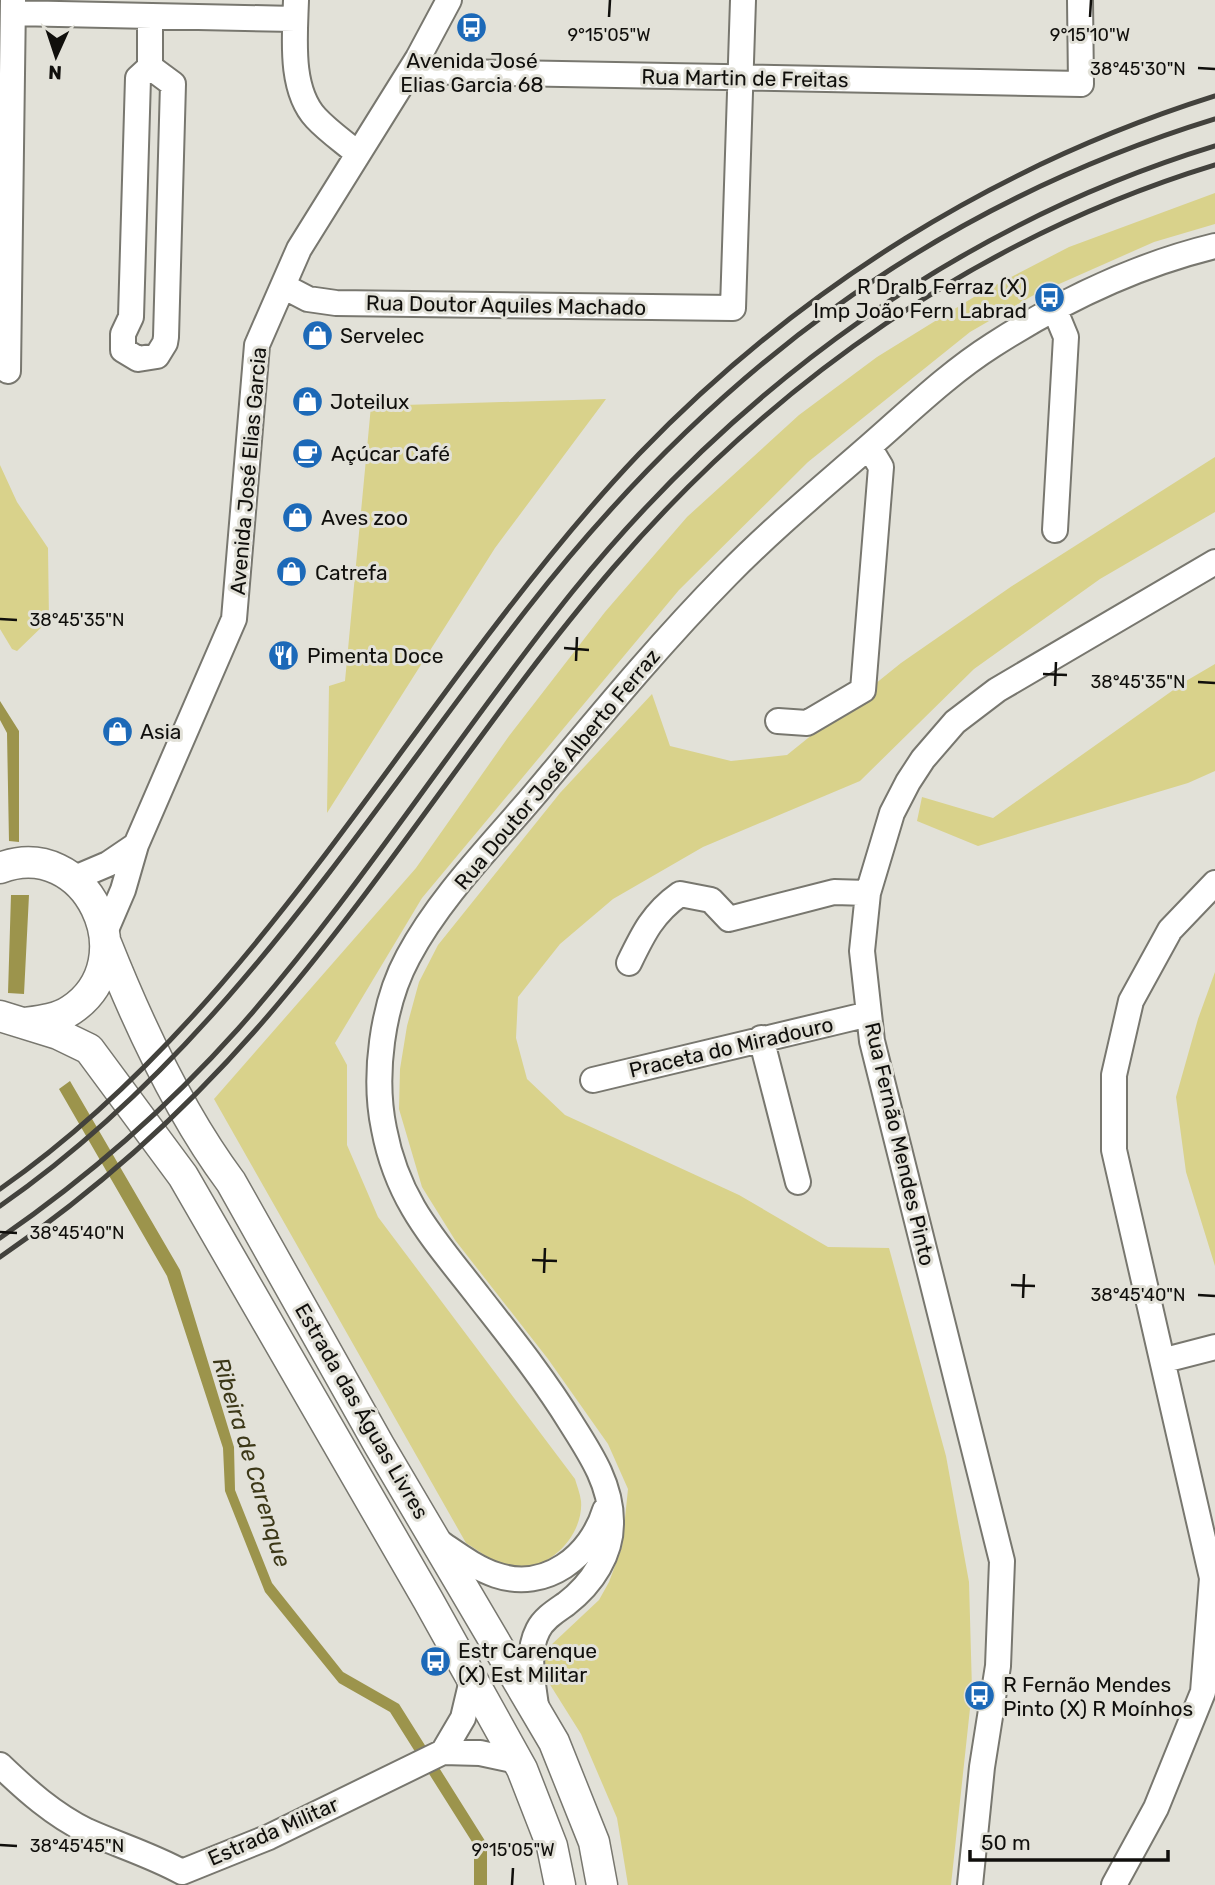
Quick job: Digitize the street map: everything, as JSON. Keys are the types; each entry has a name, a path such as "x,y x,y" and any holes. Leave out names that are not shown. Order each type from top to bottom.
{"street":[{"name":"Avenida José Elias Garcia","path":"105,938 136,845 234,619 257,345 299,248 410,71 449,0"},
{"path":"740,78 743,0"},
{"name":"Rua Martin de Freitas","path":"410,71 1081,84 1080,0"},
{"path":"8,371 13,6 150,16 295,10 297,70 301,92 314,116 358,154"},
{"path":"150,16 150,67 138,78 131,317 123,334 123,350 138,359 156,356 166,343 173,84 150,67"},
{"name":"Rua Doutor Aquiles Machado","path":"283,286 308,299 336,303 733,307 740,78"},
{"name":"Rua Doutor José Alberto Ferraz","path":"537,1710 531,1669 532,1647 539,1627 585,1587 600,1566 608,1546 611,1521 608,1499 592,1455 563,1409 475,1291 431,1240 414,1211 383,1125 380,1082 386,1019 405,961 422,933 622,687 728,574 815,491 919,402 989,347 1054,309 1163,262 1215,246"},
{"path":"1054,309 1066,337 1055,530"},
{"path":"778,721 807,723 863,690 881,467 869,447"},
{"name":"Rua Fernão Mendes Pinto","path":"970,1885 982,1768 998,1666 1002,1561 872,1041 862,951 867,892 879,850 903,793 923,759 955,722 998,690 1215,562"},
{"path":"0,868 32,863 55,868 75,878 108,864 136,845"},
{"name":"Estrada das Águas Livres","path":"75,878 99,908 105,938 136,1017 214,1159 231,1182 379,1445 537,1710 559,1754 594,1842 601,1885"},
{"path":"1114,1885 1156,1808 1203,1692 1212,1578 1114,1150 1115,1074 1131,1001 1170,930 1215,883"},
{"path":"629,964 645,928 659,909 680,894 711,900 729,919 834,892 867,892"},
{"path":"11,1020 50,1019 78,1003 97,979 105,938"},
{"name":"Praceta do Miradouro","path":"593,1080 869,1014"},
{"name":"Estrada das Águas Livres","path":"11,1020 58,1034 89,1049 183,1176 517,1761 552,1846 560,1885"},
{"path":"761,1038 798,1182"},
{"path":"1164,1360 1215,1347"},
{"path":"439,1542 475,1567 496,1576 516,1579 541,1577 564,1567 581,1553 600,1526 608,1499"},
{"path":"443,1752 463,1718 472,1680"},
{"name":"Estrada Militar","path":"0,1765 36,1799 86,1830 150,1854 182,1872 269,1836 443,1752 480,1753 517,1761"}],"shaded area":[{"path":"1215,193 1215,224 1154,242 1032,296 970,332 808,462 679,590 422,898 335,1043 347,1065 347,1145 378,1217 575,1479 581,1501 580,1513 577,1526 562,1548 552,1557 528,1567 508,1567 496,1562 466,1543 214,1099 416,868 509,736 605,612 687,517 799,415 877,357 982,292 1069,247"},
{"path":"606,399 495,548 327,813 329,686 345,681 371,406"},
{"path":"1215,457 1215,512 1100,579 974,669 860,781 703,847 613,899 560,944 518,997 516,1038 527,1079 565,1115 739,1195 828,1247 889,1248 946,1456 969,1582 972,1690 951,1885 628,1885 617,1818 581,1734 549,1683 544,1661 550,1646 599,1600 609,1582 622,1547 628,1489 608,1444 548,1359 455,1240 422,1187 399,1109 400,1069 407,1026 419,982 438,945 560,793 652,694 670,746 731,761 787,755 901,663 1012,586"},
{"path":"0,465 17,502 48,548 49,620 17,651 12,649 0,629"},
{"path":"1215,664 1215,771 1188,783 978,846 917,821 922,797 993,818 1186,681"},
{"path":"0,701 19,731 19,842 9,841 7,733 0,720"},
{"path":"11,895 29,895 24,994 8,993"},
{"path":"1215,972 1215,1266 1186,1172 1176,1097 1198,1019"},
{"path":"70,1081 180,1270 234,1447 235,1490 272,1583 343,1672 399,1704 487,1844 487,1885 474,1885 474,1845 390,1712 339,1683 265,1592 225,1491 223,1448 167,1276 59,1089"}],"railway":[{"path":"0,1189 70,1135 135,1076 195,1013 253,947 307,878 485,639 549,558 639,454 701,394 766,338 834,286 905,239 979,196 1055,158 1134,124 1215,96"},
{"path":"0,1206 80,1144 153,1077 222,1004 286,928 527,609 597,524 671,446 750,374 832,309 920,251 1013,200 1111,156 1215,119"},
{"path":"0,1238 64,1191 155,1114 238,1029 326,922 489,700 573,591 638,516 708,446 782,380 861,320 944,267 1031,219 1121,179 1215,146"},
{"path":"0,1257 40,1229 117,1167 223,1066 330,940 570,619 675,500 741,437 812,378 885,324 963,275 1044,232 1128,195 1215,165"}],"place":[{"name":"Avenida José Elias Garcia 68","path":"472,28"},
{"name":"R Dralb Ferraz (X) Imp João Fern Labrad","path":"1050,298"},
{"name":"Servelec","path":"317,335"},
{"name":"Joteilux","path":"307,401"},
{"name":"Açúcar Café","path":"308,453"},
{"name":"Aves zoo","path":"298,517"},
{"name":"Catrefa","path":"292,572"},
{"name":"Pimenta Doce","path":"284,655"},
{"name":"Asia","path":"117,731"},
{"name":"Estr Carenque (X) Est Militar","path":"435,1662"},
{"name":"R Fernão Mendes Pinto (X) R Moínhos","path":"980,1696"}],"water label":[{"name":"Ribeira de Carenque","path":"252,1462"}]}
